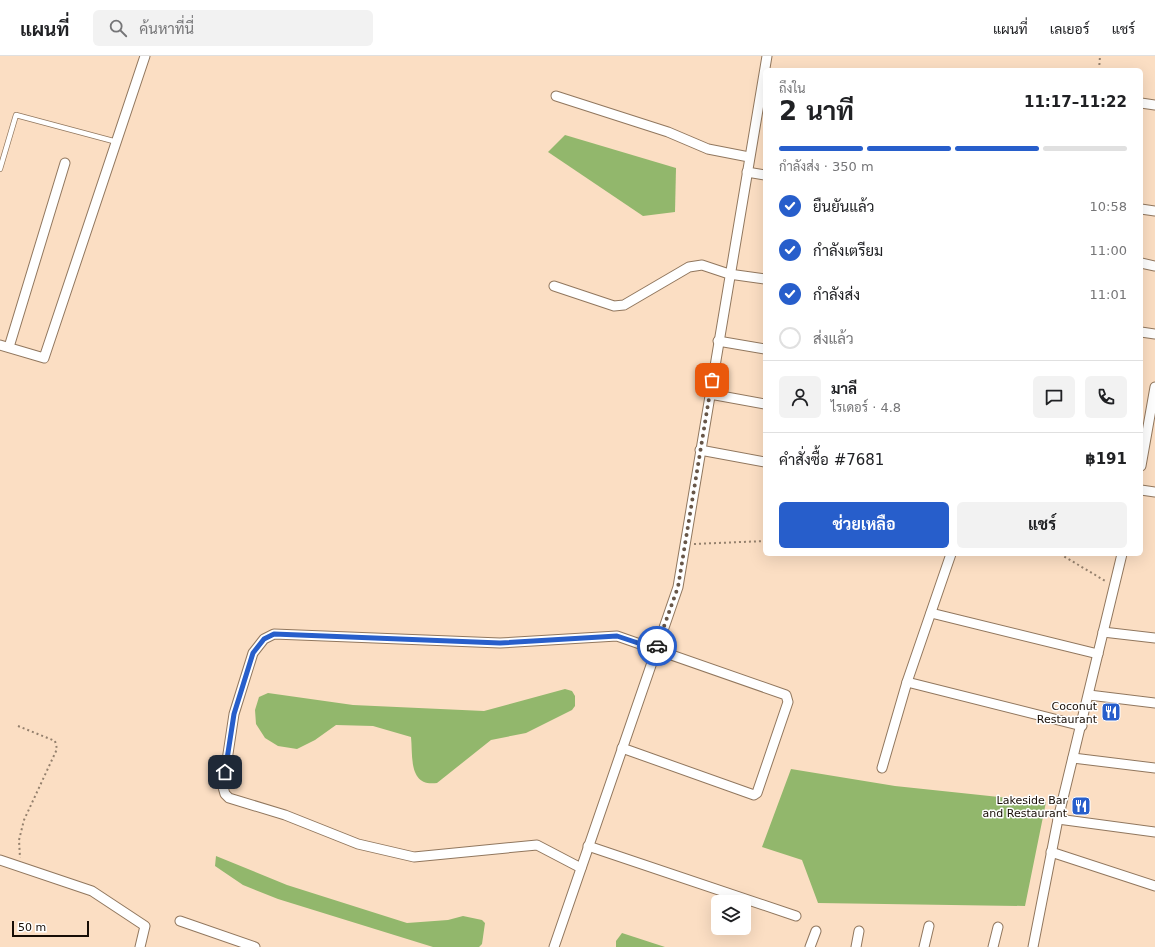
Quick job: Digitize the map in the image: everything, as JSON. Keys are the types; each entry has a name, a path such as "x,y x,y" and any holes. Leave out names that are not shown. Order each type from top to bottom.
{"street":[{"path":"65,163 2,347 44,358 145,56"},
{"path":"765,68 767,56"},
{"path":"556,96 668,132 708,149 749,157"},
{"path":"554,947 678,587 749,157 761,120 763,96"},
{"path":"1143,103 1155,105"},
{"path":"747,172 763,175"},
{"path":"1143,209 1155,211"},
{"path":"1143,263 1155,266"},
{"path":"554,286 614,306 624,305 689,267 702,265 729,274 763,279"},
{"path":"1143,332 1155,334"},
{"path":"718,341 763,349"},
{"path":"1143,455 1155,387"},
{"path":"710,394 763,404"},
{"path":"700,450 763,462"},
{"path":"1143,490 1155,492"},
{"path":"882,768 907,682 950,556"},
{"path":"1033,947 1058,819 1082,726 1122,556"},
{"path":"931,614 1098,654"},
{"path":"1103,632 1155,638"},
{"path":"581,868 537,845 414,857 358,844 285,815 229,798 225,794 223,787 234,714 253,653 264,639 274,634 500,643 617,636 786,695 788,702 757,793 749,794 622,748"},
{"path":"907,682 1082,726"},
{"path":"1089,696 1155,703"},
{"path":"1073,758 1155,768"},
{"path":"1058,819 1155,832"},
{"path":"588,846 796,916"},
{"path":"1051,852 1155,886"},
{"path":"0,860 92,891 145,926 140,947"},
{"path":"180,921 255,947"},
{"path":"924,947 929,926"},
{"path":"993,947 998,927"},
{"path":"810,947 816,931"},
{"path":"856,947 859,931"}],"lane":[{"path":"0,169 16,115 117,142"}],"path":[{"path":"1099,68 1100,56"},
{"path":"685,545 763,541"},
{"path":"1063,556 1115,587"},
{"path":"18,726 55,741 57,748 24,820 19,840 20,867"}],"shaded area":[{"path":"565,135 676,168 675,212 643,216 548,152"},
{"path":"565,689 572,691 575,696 575,706 572,710 526,733 491,740 437,783 428,783 421,780 417,775 412,761 411,737 373,726 336,725 315,740 297,749 278,746 265,738 256,724 255,710 259,697 268,693 353,705 484,711"},
{"path":"791,769 895,786 1046,802 1025,906 818,903 802,860 762,847"},
{"path":"216,856 287,885 407,923 448,920 463,916 482,920 485,923 482,944 479,947 433,947 278,899 243,885 215,866"},
{"path":"622,933 665,947 616,947 616,941"}],"way so far":[{"path":"657,646 678,587 712,380"}],"place":[{"name":"Coconut Restaurant","path":"1111,712"},
{"name":"Lakeside Bar and Restaurant","path":"1081,806"}],"route":[{"path":"225,772 234,714 253,653 264,639 274,634 500,643 617,636 656,649 657,646"}]}
